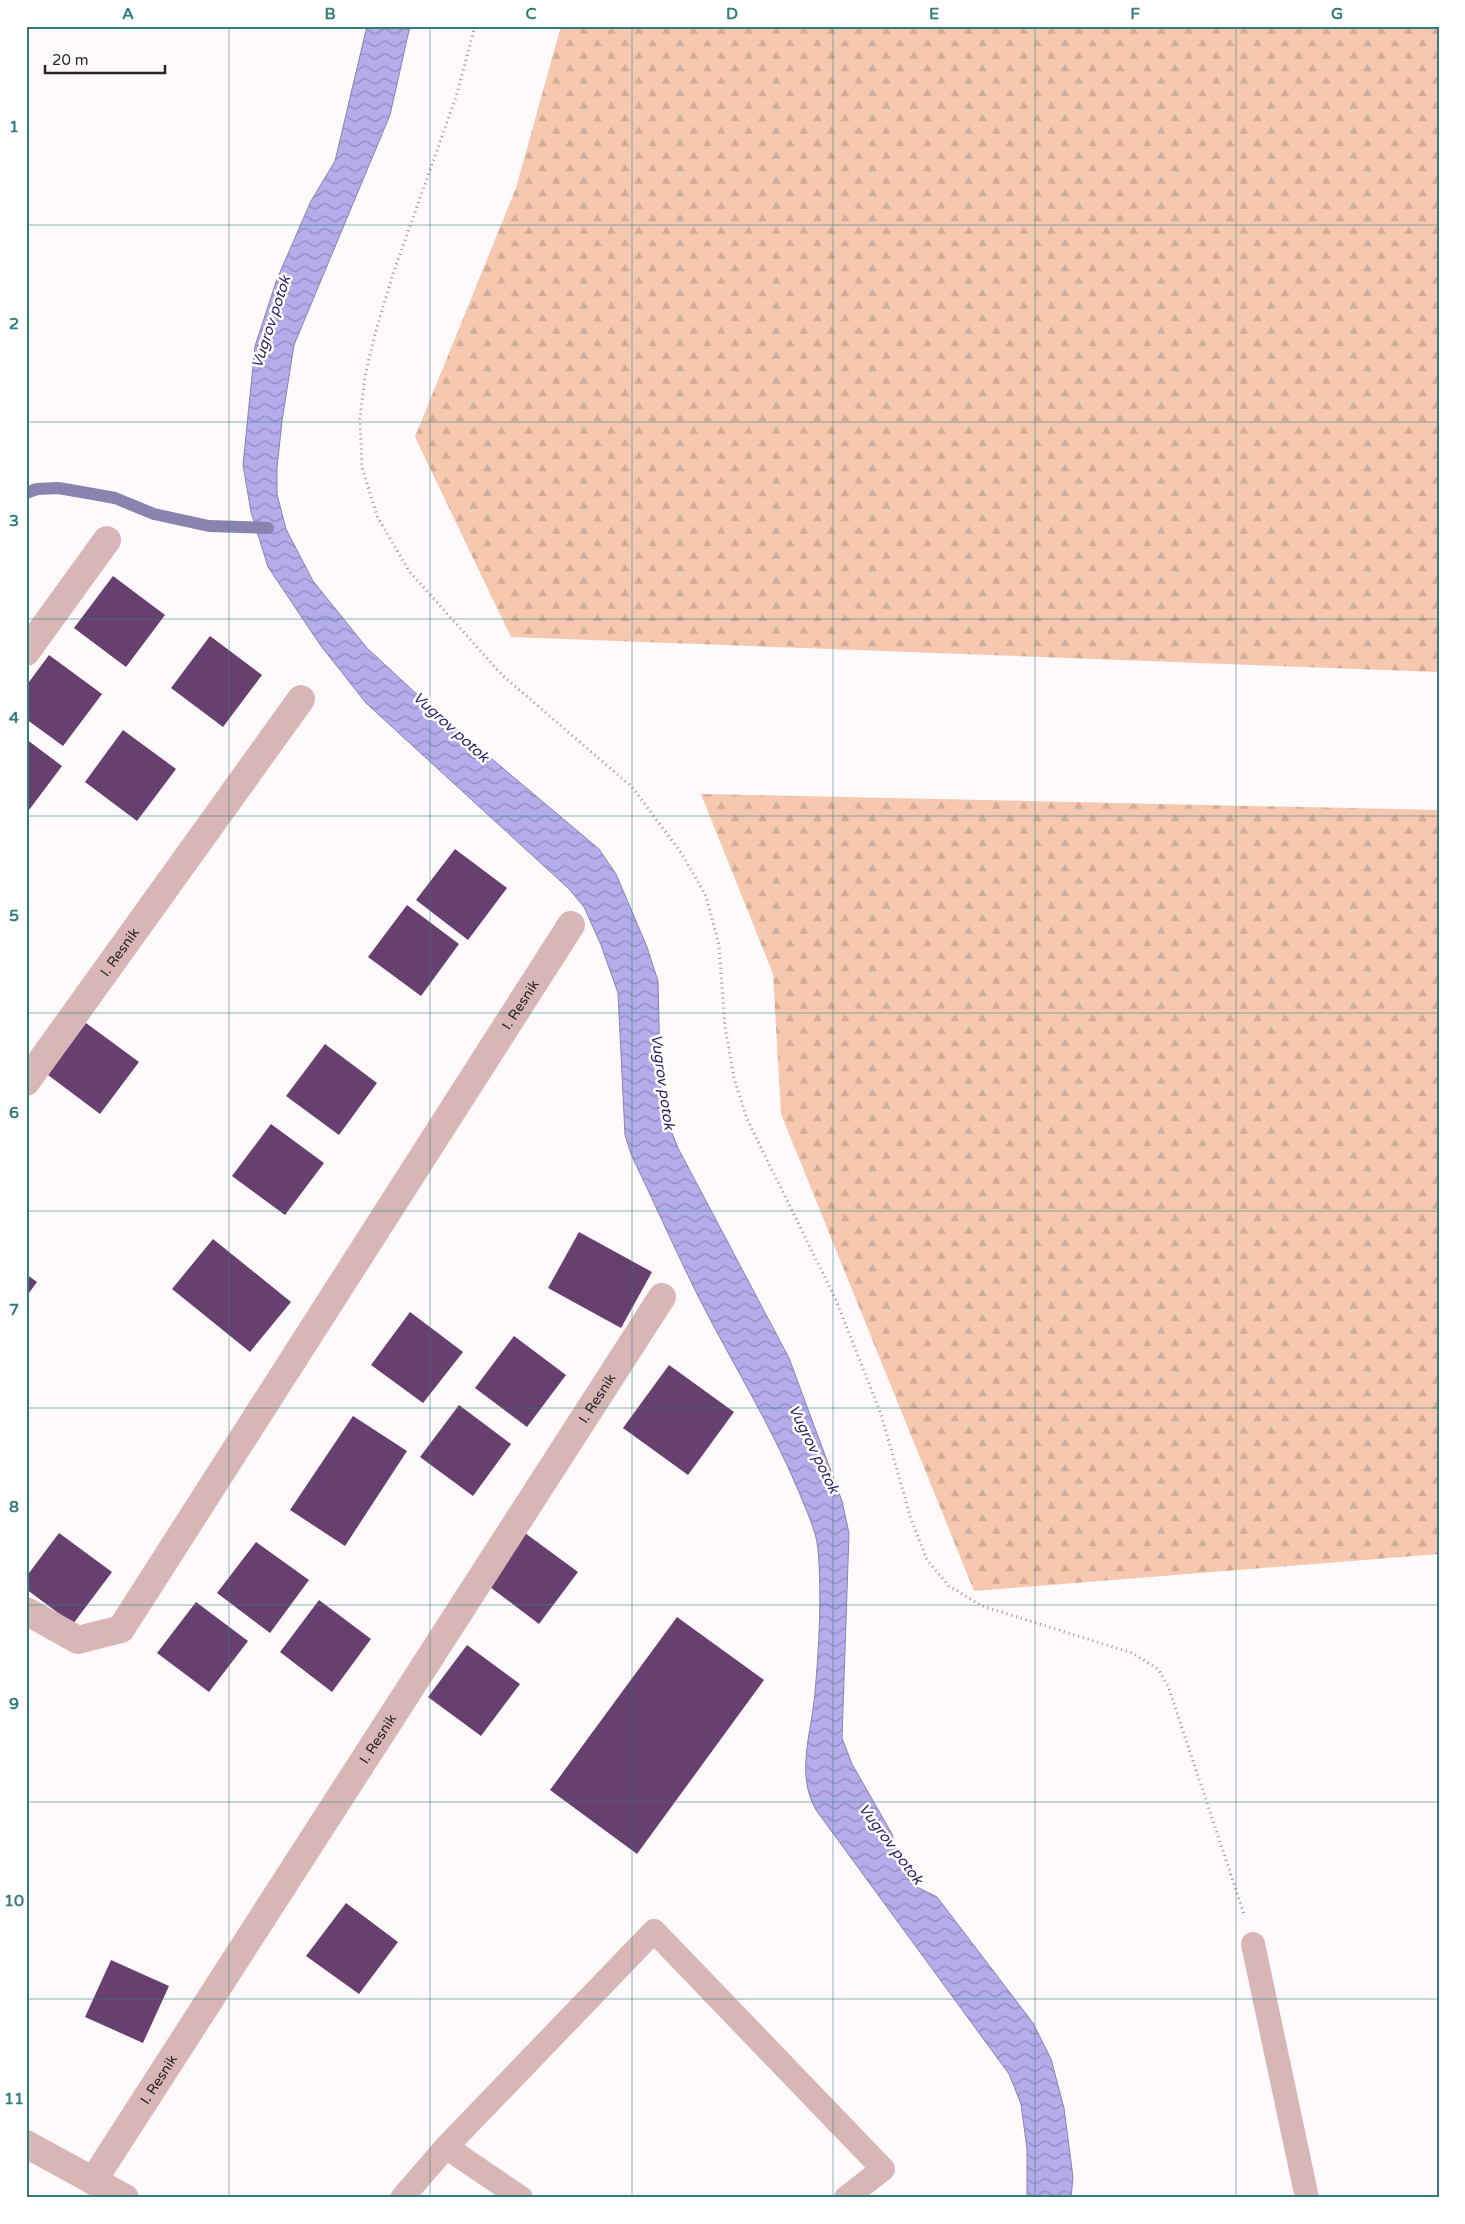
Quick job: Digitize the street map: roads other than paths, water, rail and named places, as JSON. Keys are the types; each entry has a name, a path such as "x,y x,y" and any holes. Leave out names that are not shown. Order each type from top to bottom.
{"street":[{"path":"26,652 107,540"},
{"name":"I. Resnik","path":"26,1082 301,699"},
{"name":"I. Resnik","path":"26,1611 78,1640 121,1629 571,925"},
{"name":"I. Resnik","path":"94,2181 662,1297"},
{"path":"28,2148 125,2198"}],"lane":[{"path":"402,2198 446,2146 654,1932 883,2169 846,2198"},
{"path":"1253,1944 1307,2198"},
{"path":"446,2146 520,2198"}],"water":[{"name":"Vugrov potok","path":"367,26 410,26 390,115 294,345 277,468 277,494 286,529 313,581 367,648 435,711 599,849 616,874 647,947 658,981 661,1106 678,1148 789,1358 842,1501 849,1533 842,1738 852,1764 892,1834 900,1869 913,1885 937,1897 1033,2023 1051,2059 1064,2108 1073,2177 1071,2198 1027,2198 1027,2149 1021,2104 1009,2074 816,1810 810,1796 807,1782 806,1752 815,1692 820,1621 818,1549 815,1535 788,1467 764,1418 699,1298 631,1154 625,1135 618,993 601,945 584,907 569,889 366,703 321,646 268,567 251,512 243,465 255,346 277,279 311,201 335,161"}],"waterway":[{"path":"26,493 37,489 58,488 115,498 154,514 209,526 268,528"}]}
